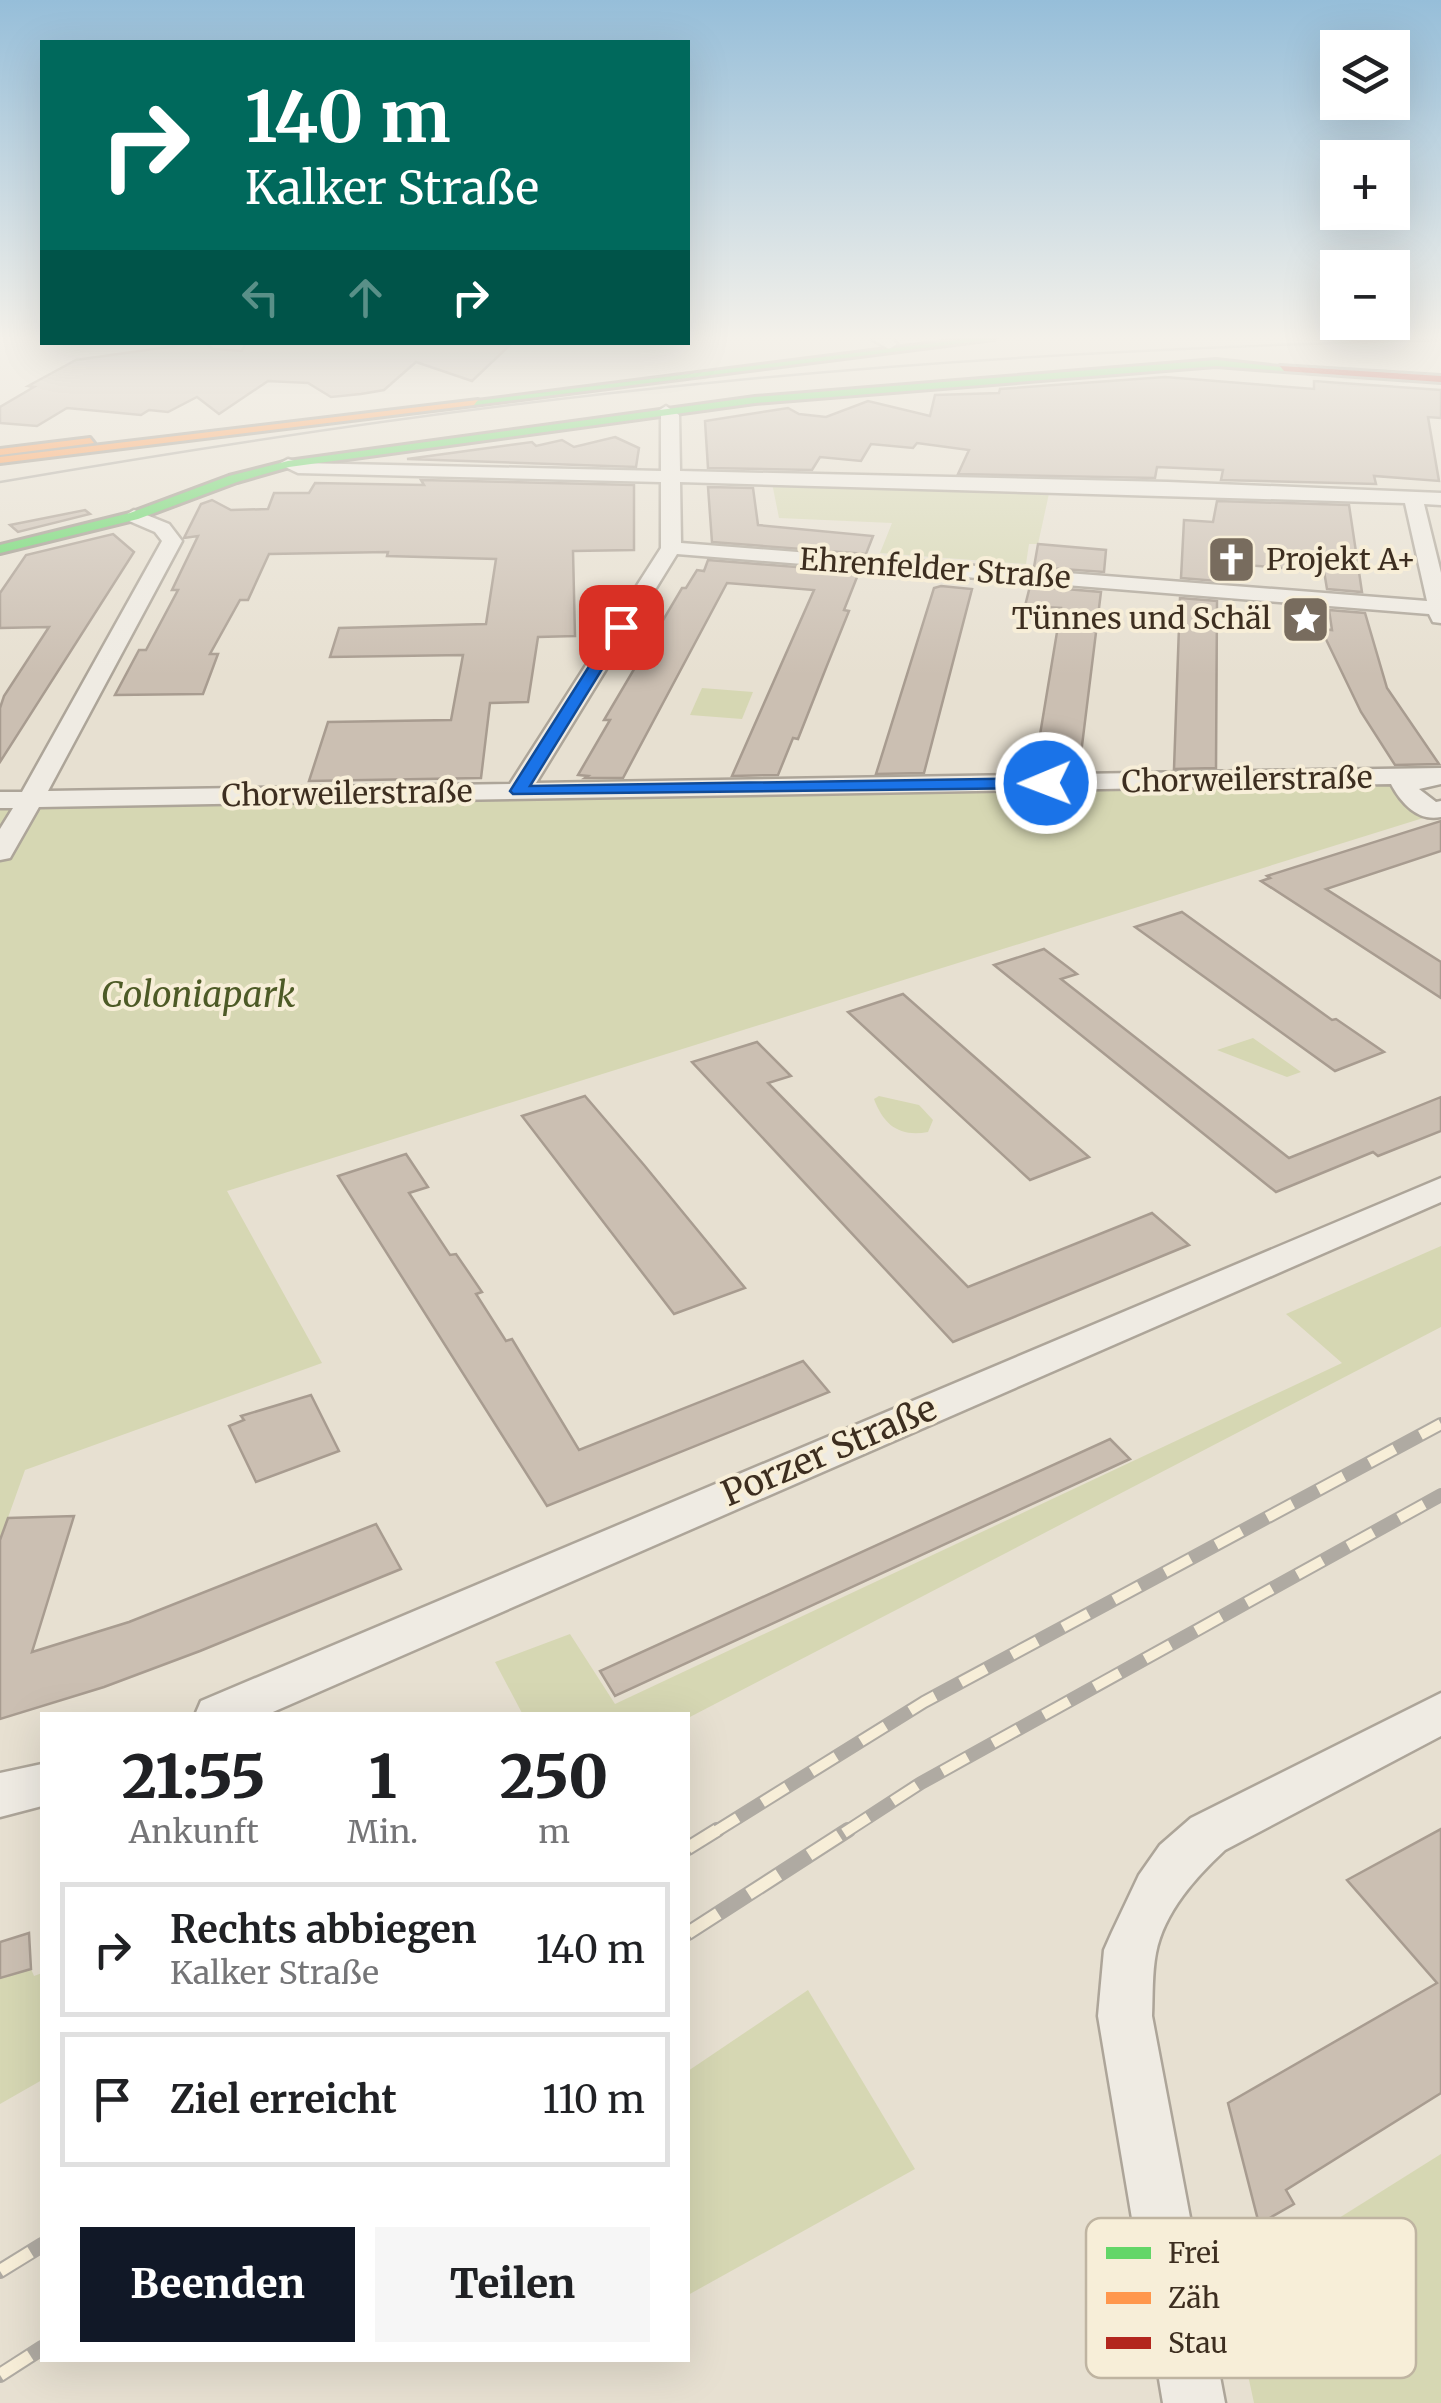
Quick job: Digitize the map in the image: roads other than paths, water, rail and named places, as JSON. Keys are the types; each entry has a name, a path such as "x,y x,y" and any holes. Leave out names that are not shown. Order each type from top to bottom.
{"main road":[{"path":"0,456 27,451"},
{"path":"0,456 41,451"},
{"path":"0,549 134,516 234,479 288,464 381,451"}],"street":[{"path":"518,791 670,548 669,451"},
{"path":"288,464 298,468 1441,499"},
{"path":"1413,498 1440,612"},
{"path":"0,852 172,541 162,528 134,516"},
{"name":"Ehrenfelder Straße","path":"670,548 1440,612"},
{"path":"1441,778 1403,782 1410,796 1432,812 1441,809"},
{"name":"Chorweilerstraße","path":"0,800 1441,778"},
{"name":"Porzer Straße","path":"225,1712 1441,1189"},
{"path":"1161,2218 1125,2016 1130,1950 1156,1892 1178,1861 1208,1834 1441,1713"},
{"path":"0,1795 40,1785"},
{"path":"1190,2378 1194,2403"}],"tram line":[{"path":"0,482 185,451"}],"railway":[{"path":"713,1833 924,1702 1441,1424"},
{"path":"844,1833 921,1783 1441,1495"},
{"path":"690,1847 717,1830"},
{"path":"690,1932 848,1830"},
{"path":"0,2271 40,2246"},
{"path":"0,2375 40,2349"}],"place":[{"name":"Projekt A+","path":"1231,560"},
{"name":"Tünnes und Schäl","path":"1306,619"}],"park label":[{"name":"Coloniapark","path":"198,995"}]}
